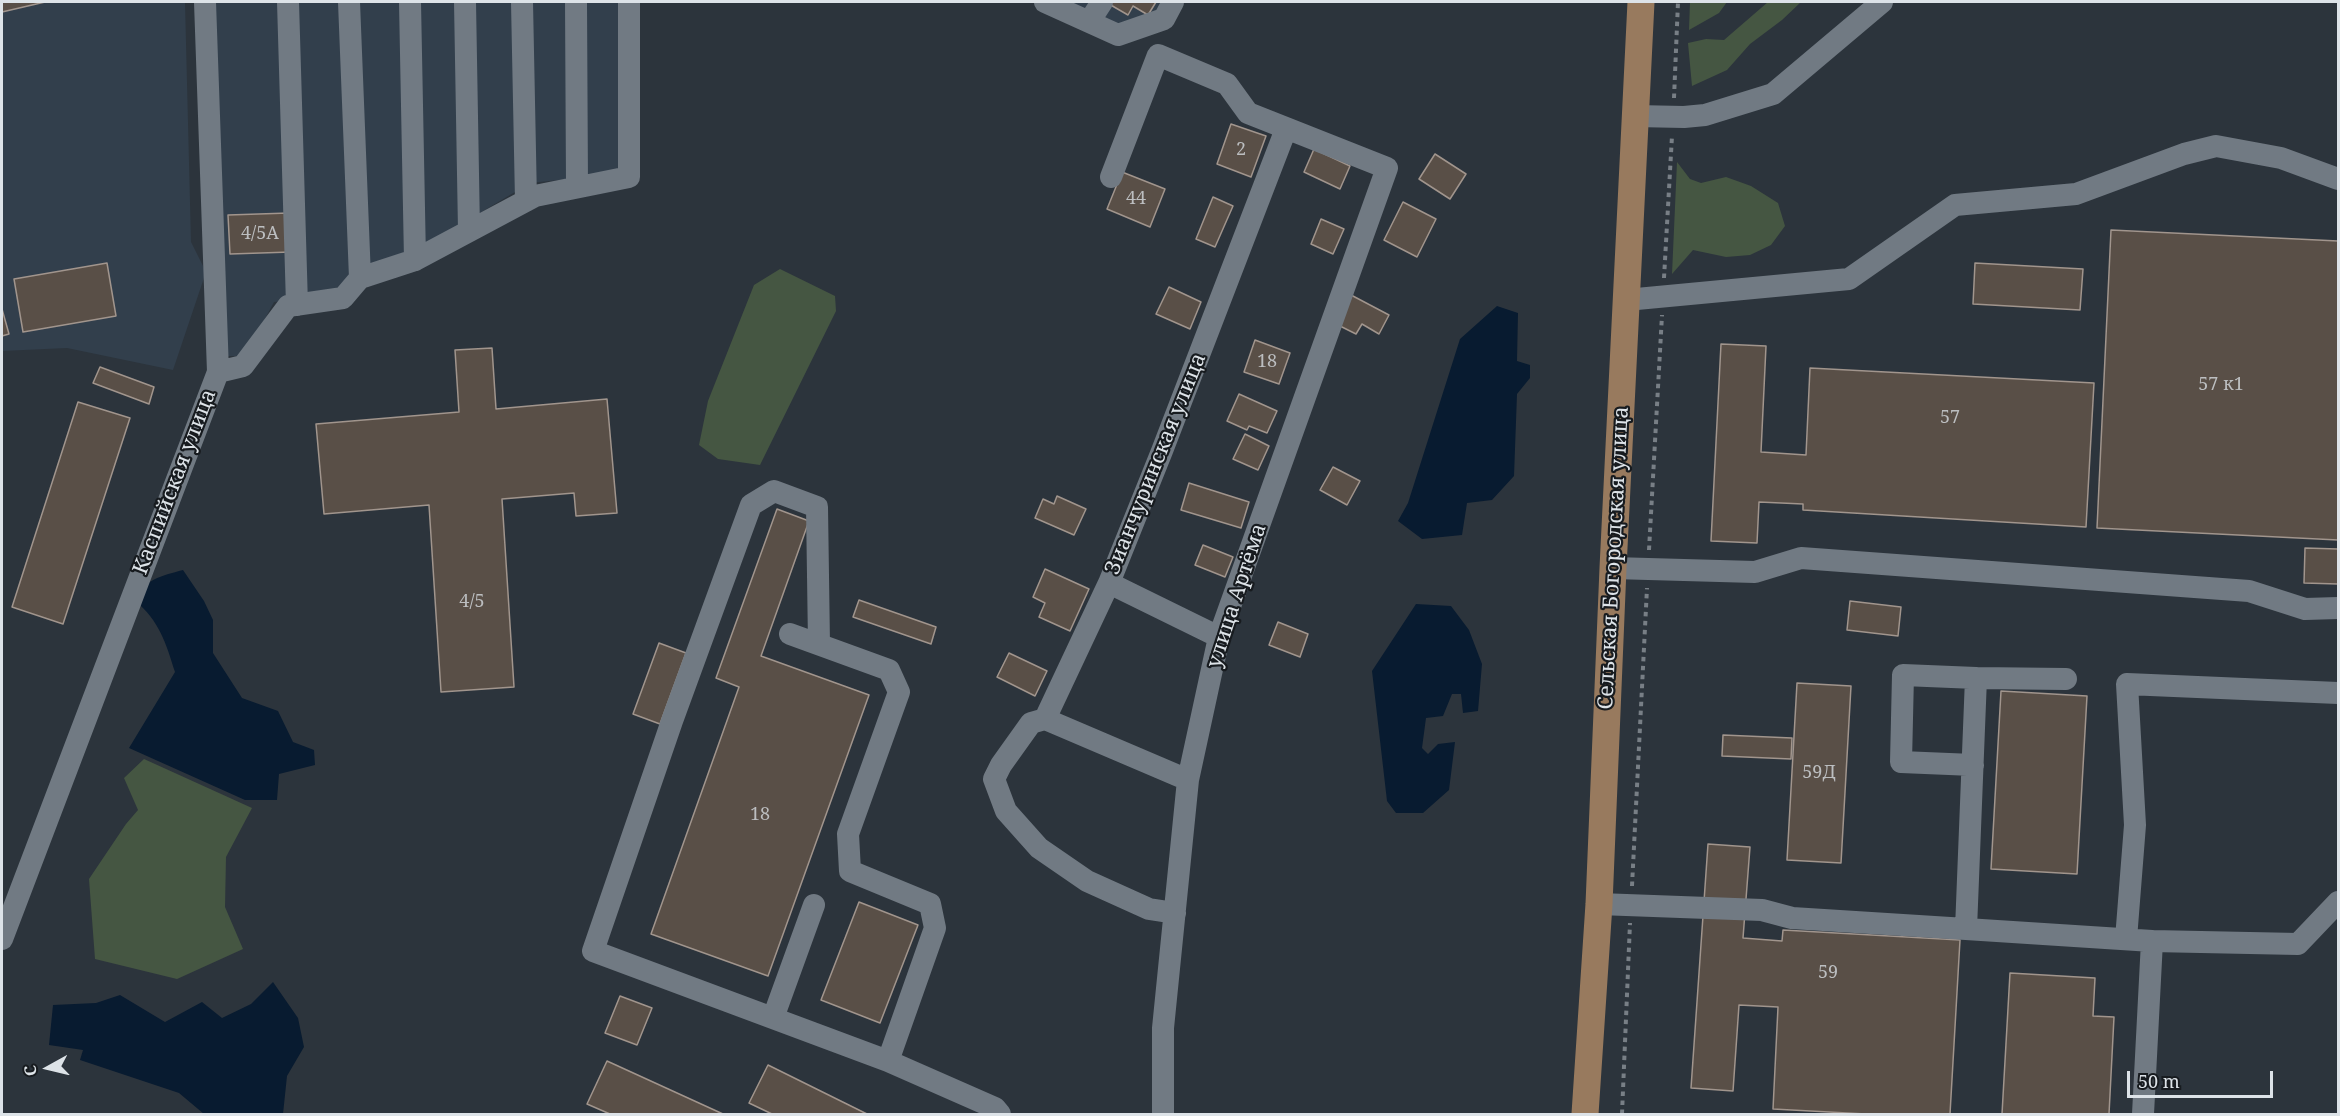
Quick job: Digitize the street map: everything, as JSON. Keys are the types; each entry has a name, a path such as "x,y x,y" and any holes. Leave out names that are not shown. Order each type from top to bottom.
{"main road":[{"name":"Сельская Богородская улица","path":"1585,1114 1599,904 1641,2"}],"street":[{"name":"Каспийская улица","path":"2,939 218,372 205,2"},
{"path":"288,2 297,305"},
{"path":"349,2 360,278"},
{"path":"411,2 415,260"},
{"path":"465,2 469,231"},
{"path":"522,2 526,201"},
{"path":"576,2 577,186"},
{"path":"218,372 243,366 288,306 343,298 360,278 415,260 535,196 629,177 629,2"},
{"path":"1045,2 1118,35 1164,19 1173,2"},
{"path":"1089,22 1102,2"},
{"path":"1635,116 1705,115 1773,94 1882,2"},
{"path":"1112,177 1158,54 1227,84 1248,113 1286,129"},
{"name":"улица Артёма","path":"1163,1114 1163,1028 1188,780 1219,637 1388,168 1286,129"},
{"name":"Зианчуринская улица","path":"1175,913 1149,909 1087,881 1039,848 1006,811 994,779 1001,765 1031,723 1045,719 1109,583 1286,129"},
{"path":"1626,300 1850,279 1955,205 2076,194 2184,154 2216,146 2281,158 2338,179"},
{"path":"819,644 817,507 774,491 751,505 672,721 593,951 888,1061 995,1108 1000,1114"},
{"path":"1613,568 1755,573 1801,558 2249,591 2305,609 2338,608"},
{"path":"1109,583 1219,637"},
{"path":"790,634 889,670 899,692 848,834 850,871 930,903 935,928 888,1061"},
{"path":"1973,765 1901,762 1903,675 2066,679"},
{"path":"1966,929 1976,678"},
{"path":"2126,939 2135,825 2127,684 2338,693"},
{"path":"1045,719 1188,780"},
{"path":"1599,904 1762,910 1792,918 2152,941 2298,944 2338,902"},
{"path":"773,1018 814,905"},
{"path":"2143,1114 2152,941"}],"path":[{"path":"1622,1114 1669,192"}],"shaded area":[{"path":"2,2 185,2 191,242 206,272 173,370 67,348 2,351"},
{"path":"214,2 627,2 626,173 530,183 341,296 274,302 245,356 225,356"},
{"path":"1046,2 1173,2 1118,35"}],"green space":[{"path":"1690,2 1727,2 1719,13 1689,30"},
{"path":"1768,2 1801,2 1782,20 1750,44 1727,70 1692,86 1688,43 1706,39 1724,40"},
{"path":"1677,162 1690,179 1701,183 1726,177 1751,186 1778,203 1785,226 1771,245 1750,255 1726,257 1693,250 1672,274"},
{"path":"780,269 835,296 836,311 760,465 718,459 699,445 708,401 754,285"},
{"path":"144,759 252,808 226,857 225,907 243,949 177,979 95,959 89,879 138,810 124,778"}],"water":[{"path":"1497,306 1518,313 1517,361 1530,365 1530,378 1517,394 1514,476 1492,500 1467,503 1462,535 1422,539 1398,521 1408,503 1460,339"},
{"path":"183,570 204,601 213,620 213,653 242,698 278,711 293,742 314,750 315,765 279,774 277,800 245,800 129,748 175,672 156,624 135,601 148,583"},
{"path":"1416,604 1451,606 1469,630 1482,664 1478,711 1463,713 1461,694 1452,694 1443,716 1426,718 1422,748 1428,754 1438,744 1455,742 1449,790 1423,813 1396,813 1387,801 1372,671"},
{"path":"273,982 298,1018 304,1047 287,1076 283,1114 204,1114 179,1093 80,1060 83,1050 49,1045 53,1005 96,1003 120,995 165,1022 202,1002 222,1018 251,1004"}],"building":[{"path":"2,2 45,2 2,12"},
{"path":"1110,2 1156,2 1148,15 1133,6 1128,15 1109,4"},
{"path":"1231,124 1266,136 1251,177 1217,164"},
{"path":"1314,149 1350,166 1340,189 1304,172"},
{"path":"1435,154 1466,174 1450,199 1419,179"},
{"path":"1122,172 1165,189 1150,227 1107,209"},
{"path":"1213,197 1233,206 1215,247 1196,239"},
{"path":"1403,202 1436,219 1417,257 1384,240"},
{"path":"289,213 291,252 230,254 228,215"},
{"path":"1321,219 1344,229 1333,254 1311,244"},
{"path":"2111,230 2338,241 2338,540 2097,528"},
{"path":"107,263 116,316 23,332 14,279"},
{"path":"1975,263 2083,269 2080,310 1973,304"},
{"path":"1169,287 1201,302 1190,329 1156,314"},
{"path":"1351,295 1389,315 1379,334 1362,324 1356,334 1336,324"},
{"path":"2,309 9,334 2,336"},
{"path":"1255,340 1290,353 1279,384 1244,372"},
{"path":"1721,344 1766,346 1761,452 1806,455 1810,368 2094,383 2086,527 1803,510 1803,504 1759,502 1757,543 1711,541"},
{"path":"492,348 496,409 607,399 617,513 576,516 574,493 502,499 514,687 441,692 429,505 324,514 316,424 459,412 455,350"},
{"path":"100,367 154,387 149,404 93,383"},
{"path":"1239,394 1277,411 1267,433 1249,426 1247,430 1227,421"},
{"path":"78,402 130,418 63,624 12,607"},
{"path":"1245,434 1269,446 1258,470 1233,459"},
{"path":"1333,467 1360,481 1347,505 1320,490"},
{"path":"1189,483 1249,502 1241,528 1181,510"},
{"path":"1057,496 1086,509 1074,535 1035,518 1043,499 1054,504"},
{"path":"777,509 809,521 761,656 869,695 768,976 651,934 739,687 716,678"},
{"path":"1203,545 1233,557 1225,577 1195,565"},
{"path":"2305,548 2338,549 2338,584 2304,583"},
{"path":"1045,569 1089,589 1070,631 1039,617 1045,603 1033,597"},
{"path":"859,600 936,627 931,644 853,617"},
{"path":"1850,601 1901,607 1898,636 1847,630"},
{"path":"1278,622 1308,634 1300,657 1269,645"},
{"path":"659,643 686,653 660,724 633,714"},
{"path":"1009,653 1047,671 1035,696 997,677"},
{"path":"1797,683 1851,686 1841,863 1787,860"},
{"path":"2001,691 2087,696 2077,874 1991,869"},
{"path":"1723,735 1792,738 1791,759 1722,756"},
{"path":"1708,844 1750,847 1743,938 1782,941 1783,930 1960,940 1950,1114 1866,1114 1773,1109 1778,1007 1739,1005 1733,1091 1691,1088"},
{"path":"859,902 918,925 880,1023 821,1000"},
{"path":"2010,973 2095,978 2093,1016 2114,1017 2109,1114 2002,1114"},
{"path":"620,996 652,1008 637,1045 605,1033"},
{"path":"607,1061 723,1114 610,1114 587,1104"},
{"path":"768,1065 867,1114 772,1114 749,1103"}]}
